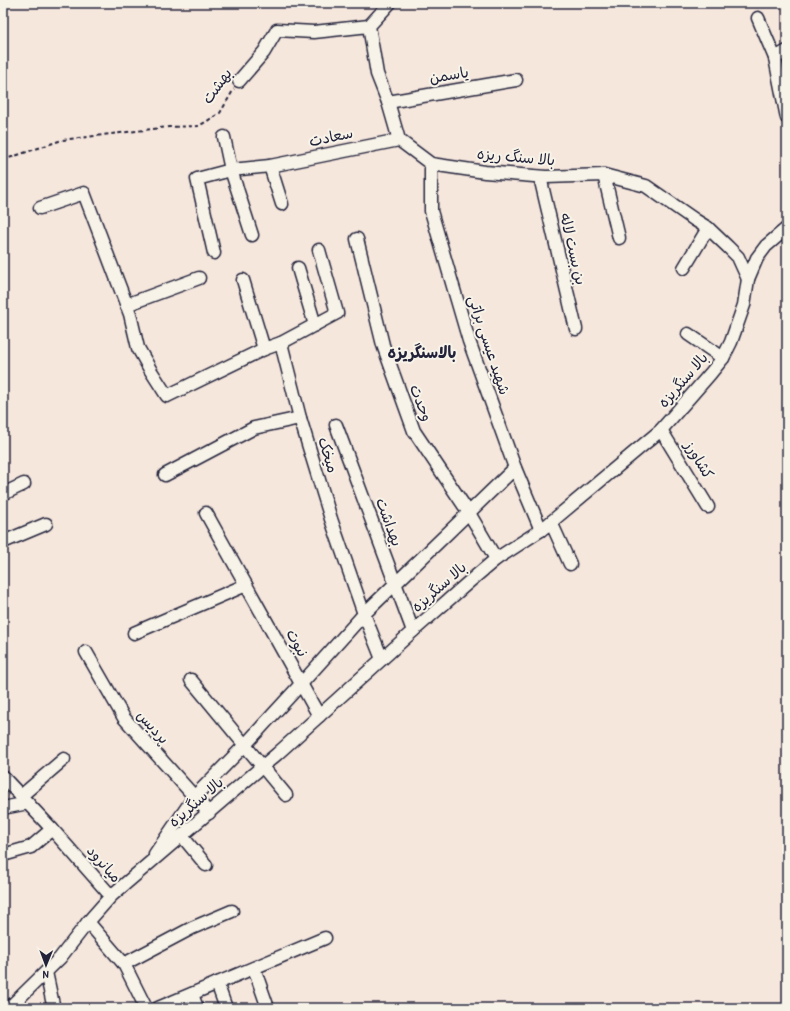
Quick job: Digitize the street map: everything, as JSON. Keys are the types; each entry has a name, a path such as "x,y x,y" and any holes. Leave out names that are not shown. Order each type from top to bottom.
{"street":[{"path":"390,3 369,26 377,74 388,102 399,140"},
{"path":"758,18 775,58 787,118"},
{"name":"بهشت","path":"239,81 264,52 277,30 314,32 369,26"},
{"path":"775,58 787,51"},
{"name":"یاسمن","path":"388,102 516,80"},
{"path":"224,137 231,170 252,235"},
{"name":"بالا سنگ ریزه","path":"399,140 431,164 485,172 540,177 604,175 646,186 694,220 708,228 738,258 748,279"},
{"name":"سعادت","path":"214,253 197,179 231,170 270,166 399,140"},
{"name":"شهید عیسی براتی","path":"431,164 431,211 469,341 515,468 541,530"},
{"path":"270,166 282,204"},
{"path":"604,175 619,238"},
{"name":"بن بست لاله","path":"540,177 576,329"},
{"path":"40,208 84,193 130,314 138,348 167,396 264,349 282,343 337,313 319,250"},
{"path":"684,268 708,228"},
{"name":"بالا سنگریزه","path":"111,896 262,767 470,581 496,559 541,530 661,430 723,358 740,318 744,306 748,279 757,258 766,246 787,228"},
{"name":"وحدت","path":"358,239 383,345 414,431 468,513 496,559"},
{"path":"298,268 315,325"},
{"path":"126,305 199,278"},
{"path":"243,280 264,349"},
{"path":"688,334 723,358"},
{"name":"میخک","path":"282,343 300,418 331,519 364,614 382,659"},
{"path":"165,475 254,428 300,418"},
{"name":"بهداشت","path":"336,425 413,631"},
{"name":"کشاورز","path":"661,430 708,508"},
{"path":"146,866 194,797 245,745 364,614 515,468"},
{"path":"3,494 24,484"},
{"name":"نبوت","path":"206,513 319,716"},
{"path":"551,522 570,564"},
{"path":"3,542 46,524"},
{"path":"134,633 246,585"},
{"name":"پردیس","path":"86,652 124,718 209,813"},
{"path":"191,680 286,795"},
{"path":"3,808 24,800 64,760"},
{"name":"میانرود","path":"3,777 52,828 111,896 88,922 60,958 9,1008"},
{"path":"3,855 31,847 52,828"},
{"path":"182,836 206,865"},
{"path":"124,964 192,928 232,910"},
{"path":"88,922 124,964 146,1008"},
{"path":"158,1008 325,938"},
{"path":"254,968 268,1008"},
{"path":"46,972 54,1008"},
{"path":"217,983 226,1008"},
{"path":"192,994 197,1008"}],"path":[{"name":"بهشت","path":"3,160 62,140 169,127 199,126 220,113 239,81"}],"district":[{"name":"بالاسنگریزه","path":"422,352"}]}
